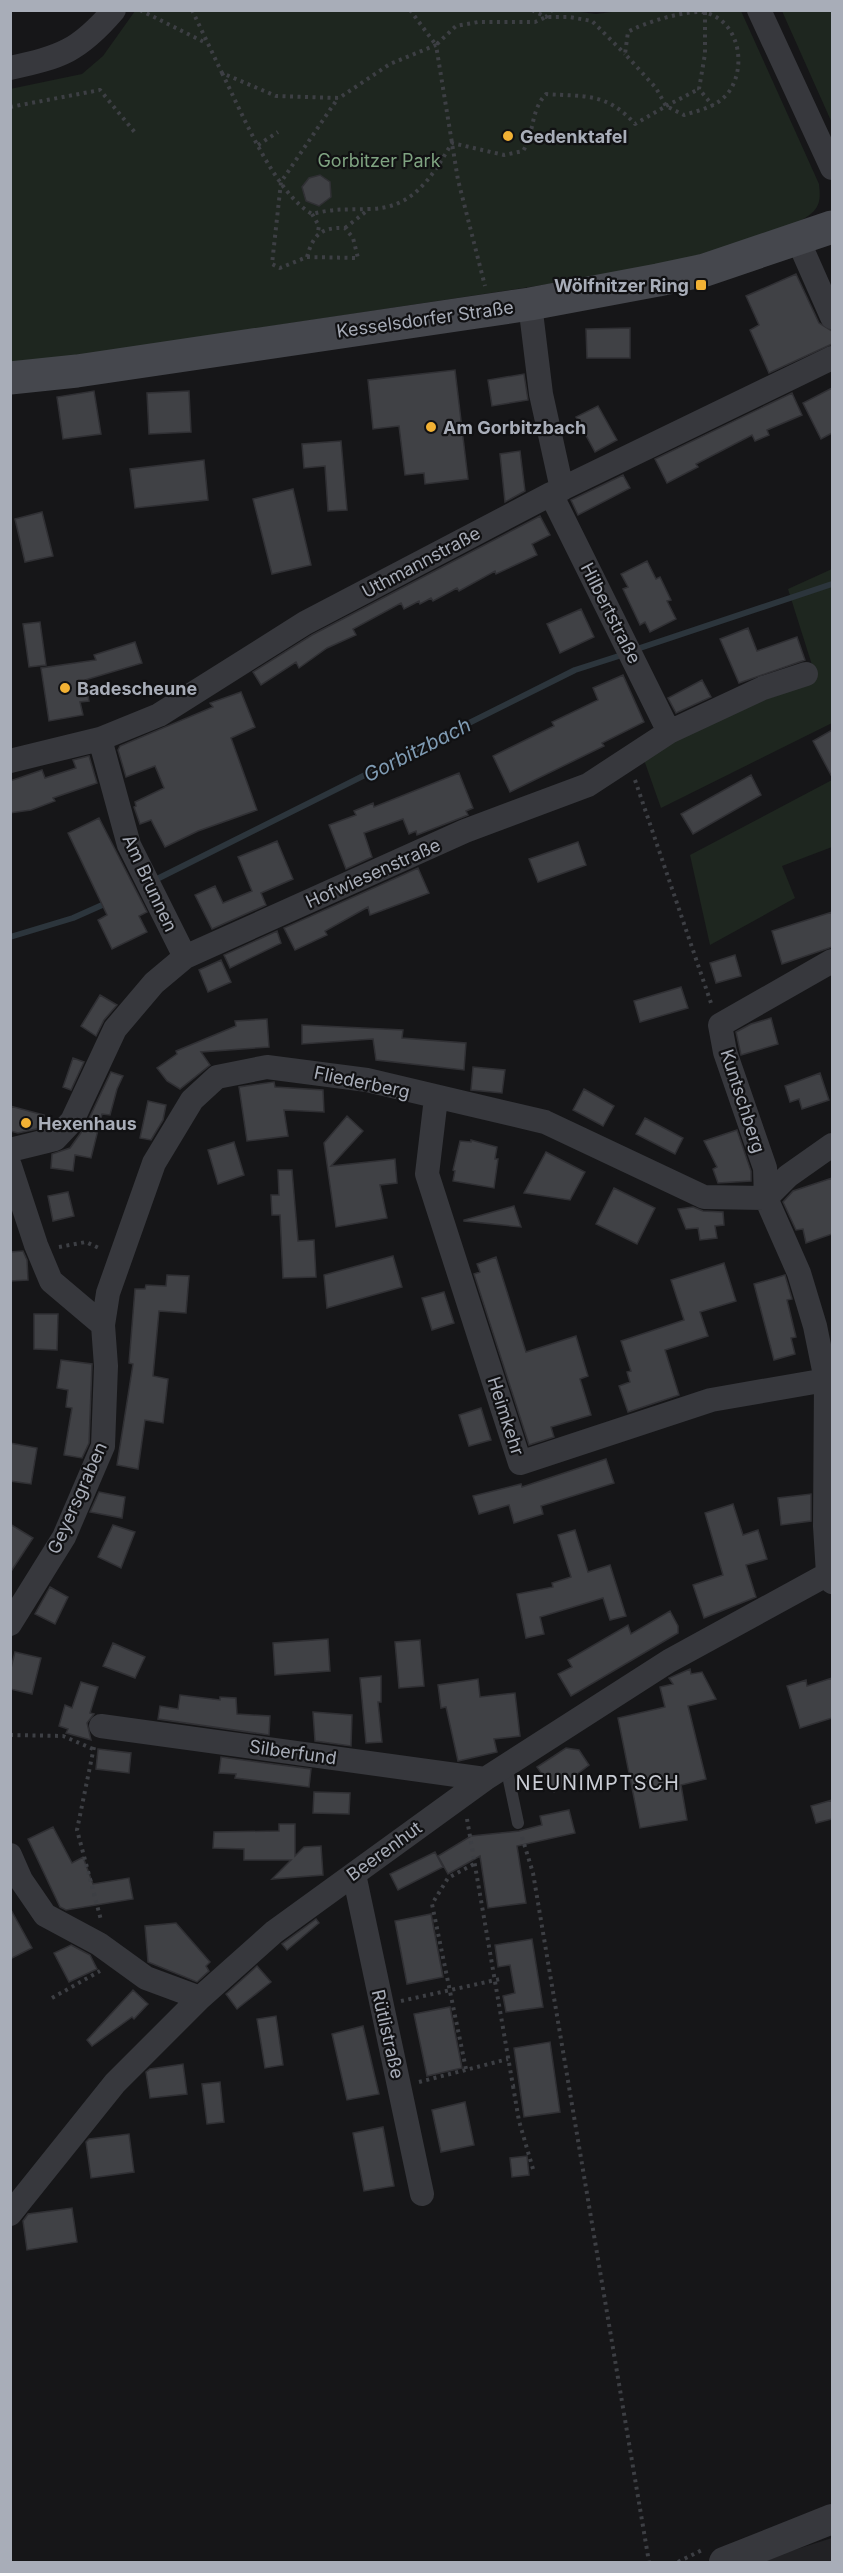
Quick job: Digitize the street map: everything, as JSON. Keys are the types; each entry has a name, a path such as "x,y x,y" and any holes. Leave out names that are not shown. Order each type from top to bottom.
{"main road":[{"name":"Kesselsdorfer Straße","path":"10,378 88,369 530,304 705,270 832,227"}],"street":[{"path":"10,68 59,57 95,33 114,10"},
{"path":"759,10 832,168"},
{"path":"798,240 832,317"},
{"name":"Hilbertstraße","path":"530,304 541,394 557,492 669,732"},
{"name":"Uthmannstraße","path":"10,761 100,739 159,715 305,623 702,419 832,358"},
{"name":"Hofwiesenstraße","path":"10,1150 55,1138 72,1121 115,1029 154,983 185,957 465,831 588,785 669,732 763,688 806,674"},
{"name":"Am Brunnen","path":"100,739 129,844 185,957"},
{"name":"Kuntschberg","path":"766,1198 765,1168 725,1052 720,1025 832,961"},
{"name":"Fliederberg","path":"103,1325 108,1293 154,1163 192,1100 217,1077 267,1067 367,1080 545,1122 704,1197 766,1198"},
{"name":"Heimkehr","path":"436,1098 428,1174 520,1462 711,1400 826,1380"},
{"path":"830,1578 825,1526 826,1380 815,1326 799,1273 766,1198 788,1176 832,1145"},
{"path":"10,1166 36,1245 51,1281 103,1325"},
{"name":"Geyersgraben","path":"10,1624 64,1537 104,1446 106,1366 103,1325"},
{"name":"Beerenhut","path":"10,2214 115,2083 200,1998 274,1932 462,1794 669,1661 830,1578"},
{"name":"Silberfund","path":"101,1726 484,1779"},
{"path":"10,1855 21,1880 45,1915 107,1950 146,1978 200,1998"},
{"name":"Rütlistraße","path":"354,1874 380,2006 400,2086 422,2194"},
{"path":"724,2562 832,2520"}],"lane":[{"path":"506,1766 518,1823"}],"path":[{"path":"140,10 206,43"},
{"path":"192,10 206,43 258,145 298,206 312,214 319,226 307,257"},
{"path":"410,10 436,45 466,219 491,309"},
{"path":"532,10 546,17 592,21 656,88 666,106 684,115 713,106 728,93 740,69 736,41 721,20 705,12 639,25 628,32 625,54"},
{"path":"345,228 353,238 358,258 307,257 280,268 272,264 281,182 339,98 390,64 436,45 456,26 478,22 535,22 546,17 552,10"},
{"path":"705,12 705,54 699,89 713,106"},
{"path":"222,73 276,96 339,98"},
{"path":"452,143 504,155 523,151 532,137 532,121 537,103 546,94 601,98 620,107 635,124 699,89"},
{"path":"10,107 100,90 137,135"},
{"path":"258,145 278,132"},
{"path":"312,214 338,207 370,209 403,203 432,176 452,143"},
{"path":"318,232 330,227 345,228 370,209"},
{"path":"636,782 694,956 720,1025"},
{"path":"57,1247 86,1242 120,1256"},
{"path":"52,1998 101,1971 107,1950 90,1872 77,1830 93,1749 101,1726"},
{"path":"10,1735 63,1736 93,1749"},
{"path":"462,1794 519,2121 533,2169"},
{"path":"518,1823 537,1896 649,2562"},
{"path":"466,2069 432,1904 448,1878 474,1864"},
{"path":"380,2006 500,1979"},
{"path":"400,2086 508,2059"},
{"path":"513,2086 519,2085"}],"shaded area":[{"path":"832,2538 832,2562 756,2562"}],"green space":[{"name":"Gorbitzer Park","path":"565,10 596,14 627,10 741,11 819,184 819,202 814,211 800,221 753,240 622,273 67,357 11,363 10,89 82,74 103,56 135,11"},
{"path":"782,11 832,11 832,123"},
{"path":"832,569 832,723 661,808 643,757 812,665 788,589"},
{"path":"832,780 832,847 782,866 795,898 710,945 690,855"}],"building":[{"path":"320,175 330,182 331,197 319,206 306,201 302,187 309,178"},
{"path":"796,274 819,323 832,331 832,344 769,373 750,330 759,325 746,296"},
{"path":"630,328 630,358 587,358 586,329"},
{"name":"Am Gorbitzbach","path":"455,370 468,479 425,484 424,473 405,475 399,426 373,429 368,380"},
{"path":"524,374 528,400 492,406 488,380"},
{"path":"832,388 832,433 821,439 803,403"},
{"path":"94,391 101,434 63,439 57,397"},
{"path":"189,391 191,432 149,434 147,393"},
{"path":"792,393 802,415 767,430 769,435 755,441 752,435 696,464 698,467 667,483 655,459"},
{"path":"598,406 617,440 595,452 576,417"},
{"path":"341,441 347,510 328,511 325,466 304,468 302,444"},
{"path":"520,451 525,491 505,502 500,454"},
{"path":"204,460 208,500 135,508 130,469"},
{"path":"623,475 630,488 578,515 571,500"},
{"path":"293,489 311,565 272,574 253,499"},
{"path":"42,512 53,556 25,562 15,519"},
{"path":"540,516 550,535 532,544 537,555 496,574 495,571 459,591 457,588 433,601 431,598 420,604 419,601 404,609 401,603 353,629 356,635 327,648 299,668 296,662 261,685 253,672 312,635"},
{"path":"647,561 656,579 660,577 671,600 667,601 676,619 650,632 645,622 640,625 623,589 628,587 621,574"},
{"path":"581,609 594,637 560,653 547,624"},
{"path":"40,622 46,665 29,667 23,624"},
{"path":"748,628 757,651 797,637 805,660 739,683 720,639"},
{"name":"Badescheune","path":"135,642 142,663 85,680 89,701 80,702 83,715 49,721 41,668 96,660 94,655"},
{"path":"623,675 644,722 602,743 604,746 510,792 493,756 554,726 552,722 598,700 593,688"},
{"path":"702,680 711,697 676,713 668,698"},
{"path":"241,692 255,727 231,738 257,810 198,831 165,847 151,820 140,824 134,807 135,802 164,788 155,766 126,777 118,750 120,746 213,707 210,703"},
{"path":"832,730 832,777 813,741"},
{"path":"89,756 97,783 53,798 55,801 31,810 10,813 10,781 42,770 45,778 76,768 73,760"},
{"path":"459,773 473,808 466,811 468,815 417,835 416,831 409,834 403,819 364,833 372,857 346,869 329,825 356,815 354,811 373,803 374,807"},
{"path":"751,775 761,795 693,834 681,814"},
{"path":"99,818 147,912 139,916 147,932 112,949 98,920 107,915 68,833"},
{"path":"277,841 293,879 261,893 266,905 212,929 195,895 215,886 223,903 252,891 238,857"},
{"path":"578,842 586,865 538,882 529,859"},
{"path":"418,868 429,893 370,915 368,907 325,931 327,935 295,950 284,928"},
{"path":"832,912 832,947 782,964 772,931"},
{"path":"277,931 281,943 230,968 224,955"},
{"path":"735,955 741,976 716,983 710,963"},
{"path":"221,960 231,982 208,992 199,970"},
{"path":"681,987 688,1008 640,1022 634,1001"},
{"path":"100,995 117,1005 104,1020 96,1036 81,1026"},
{"path":"771,1018 778,1044 741,1055 736,1032 751,1024"},
{"path":"267,1019 269,1047 201,1052 210,1065 180,1089 167,1081 157,1068 177,1054 176,1051 236,1026 235,1021"},
{"path":"302,1025 403,1030 402,1038 466,1043 464,1070 376,1060 373,1039 302,1044"},
{"path":"73,1058 84,1062 71,1090 63,1087"},
{"path":"473,1067 505,1070 502,1093 471,1090"},
{"path":"111,1072 123,1076 110,1115 102,1114 91,1158 75,1155 73,1171 51,1168 52,1154 70,1148 85,1127"},
{"path":"820,1073 829,1100 802,1109 799,1099 790,1102 785,1086"},
{"path":"274,1082 275,1087 323,1090 324,1112 284,1110 288,1136 247,1141 239,1087"},
{"path":"584,1089 614,1106 603,1126 573,1110"},
{"path":"148,1101 166,1105 163,1120 151,1140 140,1138"},
{"name":"Hexenhaus","path":"10,1106 44,1115 41,1128 18,1133 10,1131"},
{"path":"347,1116 363,1131 331,1166 395,1159 397,1183 380,1185 387,1218 336,1227 324,1143"},
{"path":"645,1118 683,1138 675,1154 636,1134"},
{"path":"737,1130 751,1171 751,1181 718,1183 713,1169 717,1167 704,1141"},
{"path":"471,1140 497,1147 495,1159 498,1159 494,1188 453,1181 455,1171 453,1170 460,1141 471,1142"},
{"path":"234,1142 244,1175 218,1184 208,1150"},
{"path":"546,1152 585,1172 570,1200 524,1193"},
{"path":"278,1170 292,1170 298,1241 314,1240 316,1277 283,1278 280,1215 272,1215 271,1195 279,1195"},
{"path":"832,1178 832,1234 806,1243 803,1229 796,1230 783,1202 793,1191"},
{"path":"614,1188 655,1208 637,1244 596,1224"},
{"path":"68,1192 74,1216 53,1221 48,1196"},
{"path":"514,1206 521,1227 464,1221 464,1220"},
{"path":"693,1207 703,1211 723,1212 724,1225 715,1226 717,1238 700,1240 698,1228 686,1229 678,1209"},
{"path":"23,1251 27,1260 28,1280 10,1281 10,1252"},
{"path":"393,1256 402,1287 327,1308 324,1275"},
{"path":"496,1257 526,1352 576,1336 588,1376 580,1379 591,1415 551,1427 554,1437 529,1445 474,1274 480,1272 477,1264"},
{"path":"724,1263 736,1301 700,1312 708,1336 665,1350 679,1395 628,1412 619,1386 630,1382 627,1372 631,1371 621,1341 684,1320 671,1280"},
{"path":"167,1275 189,1276 186,1313 159,1311 153,1376 168,1379 163,1423 145,1420 138,1469 117,1465 133,1364 129,1363 135,1289 145,1289 146,1285 166,1286"},
{"path":"785,1275 792,1299 787,1300 796,1337 791,1338 795,1354 774,1360 754,1284"},
{"path":"444,1292 454,1323 432,1330 422,1298"},
{"path":"34,1314 58,1314 57,1350 34,1349"},
{"path":"61,1360 92,1364 89,1443 82,1458 64,1455 72,1408 66,1407 68,1390 57,1388"},
{"path":"481,1408 491,1440 469,1446 459,1415"},
{"path":"10,1443 37,1448 31,1484 10,1481"},
{"path":"606,1459 614,1483 541,1506 543,1514 514,1523 509,1505 479,1514 473,1496 521,1484 522,1487"},
{"path":"99,1492 125,1497 122,1518 90,1512"},
{"path":"811,1494 811,1521 781,1525 778,1498"},
{"path":"733,1504 743,1535 758,1530 767,1559 746,1565 756,1597 704,1618 693,1585 723,1575 705,1513"},
{"path":"10,1524 33,1538 10,1573"},
{"path":"113,1525 135,1532 121,1568 98,1557"},
{"path":"575,1530 588,1572 610,1565 626,1616 610,1620 603,1598 540,1617 544,1634 526,1638 517,1594 553,1587 552,1583 571,1577 558,1535"},
{"path":"50,1587 68,1597 55,1624 35,1614"},
{"path":"670,1611 678,1626 678,1633 571,1696 558,1674 572,1667 568,1660 628,1625 631,1634"},
{"path":"328,1639 330,1671 275,1675 273,1643"},
{"path":"420,1640 424,1686 399,1688 395,1642"},
{"path":"113,1643 145,1657 135,1678 103,1666"},
{"path":"15,1652 41,1658 32,1694 10,1689 10,1672"},
{"path":"690,1669 691,1674 702,1672 716,1699 688,1706 706,1779 681,1785 687,1820 640,1828 618,1718 665,1707 660,1687 673,1684 669,1678"},
{"path":"381,1676 381,1702 378,1702 382,1742 366,1743 360,1678"},
{"path":"832,1678 832,1718 800,1728 787,1686 806,1680 807,1686"},
{"path":"478,1679 480,1697 515,1693 520,1736 494,1739 497,1752 458,1761 446,1707 441,1708 438,1685"},
{"path":"81,1682 98,1687 90,1713 94,1714 87,1723 91,1740 66,1733 68,1729 59,1726 65,1705 72,1708"},
{"path":"180,1695 220,1700 220,1697 236,1698 237,1714 270,1716 269,1735 158,1719 160,1706 178,1709"},
{"path":"313,1712 352,1715 351,1746 315,1741"},
{"path":"566,1748 579,1750 589,1765 554,1792 537,1767"},
{"path":"98,1749 131,1753 129,1773 96,1769"},
{"path":"221,1757 311,1769 309,1787 235,1778 236,1774 219,1773"},
{"path":"314,1792 350,1793 349,1814 313,1813"},
{"path":"832,1800 832,1819 816,1823 811,1806"},
{"path":"569,1810 575,1833 517,1846 526,1903 488,1908 480,1856 448,1874 438,1856 471,1836 519,1831 542,1825 540,1816"},
{"path":"279,1824 295,1824 295,1856 304,1847 321,1846 323,1875 272,1879 291,1860 244,1860 244,1849 213,1848 214,1832 279,1831"},
{"path":"53,1827 72,1863 83,1857 93,1884 129,1878 133,1899 66,1910 60,1907 28,1839"},
{"path":"435,1852 443,1867 398,1890 390,1874"},
{"path":"10,1908 32,1948 10,1959"},
{"path":"431,1914 443,1977 407,1984 395,1921"},
{"path":"316,1919 319,1923 287,1950 282,1944"},
{"path":"176,1923 210,1962 206,1966 209,1971 197,1982 148,1962 145,1926"},
{"path":"532,1939 543,2007 506,2012 503,1996 515,1993 510,1965 498,1967 495,1945"},
{"path":"71,1945 90,1955 97,1969 69,1982 54,1953"},
{"path":"257,1966 271,1982 237,2009 226,1994"},
{"path":"133,1990 148,2004 134,2019 132,2017 92,2046 87,2040"},
{"path":"450,2007 462,2068 427,2076 414,2014"},
{"path":"276,2016 283,2065 265,2068 257,2019"},
{"path":"363,2026 379,2094 347,2100 332,2034"},
{"path":"550,2042 560,2112 524,2117 514,2048"},
{"path":"183,2064 187,2094 150,2098 146,2072 150,2069"},
{"path":"220,2082 224,2122 207,2124 202,2084"},
{"path":"465,2102 474,2145 441,2152 432,2110"},
{"path":"383,2127 394,2186 364,2191 353,2133"},
{"path":"129,2134 134,2172 91,2178 86,2142 89,2139"},
{"path":"527,2156 529,2175 512,2177 510,2158"},
{"path":"72,2208 77,2242 27,2250 23,2221 28,2214"}],"waterway":[{"name":"Gorbitzbach","path":"634,650 832,584"},
{"name":"Gorbitzbach","path":"153,881 575,670 625,654"},
{"name":"Gorbitzbach","path":"10,937 73,918 109,902"}],"place":[{"name":"Gedenktafel","path":"508,136"},
{"name":"Wölfnitzer Ring","path":"701,285"},
{"name":"Am Gorbitzbach","path":"431,427"},
{"name":"Badescheune","path":"65,688"},
{"name":"Hexenhaus","path":"26,1123"}],"district":[{"name":"NEUNIMPTSCH","path":"598,1783"}]}
